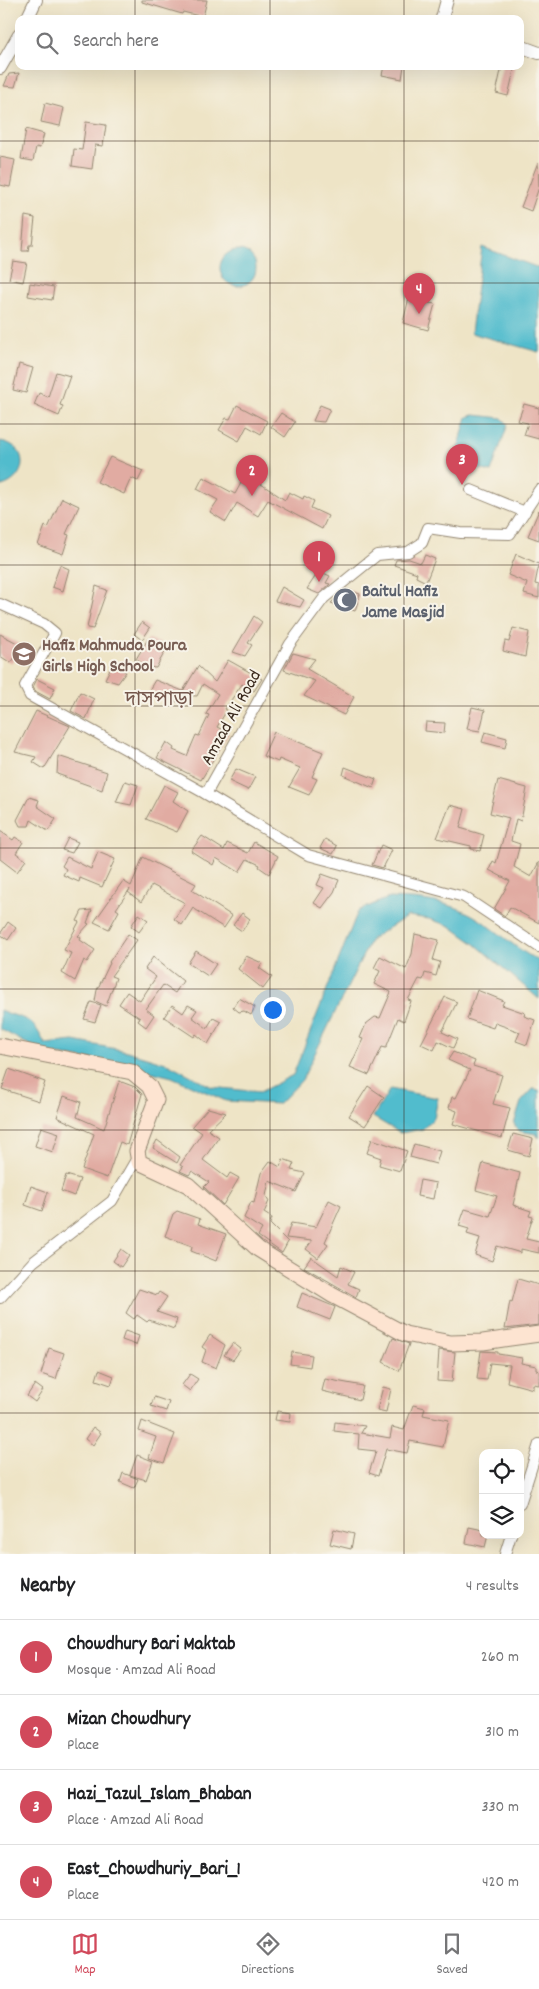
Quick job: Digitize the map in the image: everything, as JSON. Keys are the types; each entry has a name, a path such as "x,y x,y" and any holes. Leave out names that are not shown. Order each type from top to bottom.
{"main road":[{"path":"0,1046 132,1072 149,1086 156,1100 137,1151 137,1158 143,1165 188,1185 258,1249 332,1295 404,1334 451,1343 483,1342 539,1334"}],"street":[{"path":"29,15 36,0"},
{"path":"443,15 447,0"},
{"path":"0,68 15,42"},
{"path":"524,47 539,53"},
{"path":"471,490 525,512"},
{"name":"Amzad Ali Road","path":"206,794 290,644 324,598 376,555 408,552 422,543 428,528 461,533 510,534 539,490"},
{"path":"0,604 44,624 56,633 24,686 30,696 206,794 308,855 464,897 539,947"},
{"path":"0,1298 33,1262 112,1201 137,1158"},
{"path":"523,1494 539,1444"},
{"path":"505,1554 510,1539"}],"water":[{"path":"482,247 539,268 539,352 471,333"},
{"path":"238,250 245,251 251,255 255,261 255,275 251,281 245,285 238,286 231,285 225,281 221,275 220,268 221,261 225,255 231,251"},
{"path":"474,415 502,418 508,424 491,472 454,462 467,417"},
{"path":"0,441 10,444 16,449 22,462 17,476 11,482 2,486 0,486"},
{"path":"388,898 437,902 460,909 482,921 539,961 539,999 475,944 450,926 429,919 408,916 371,939 302,1080 279,1104 226,1101 172,1077 120,1064 44,1053 0,1029 0,1010 31,1023 45,1044 74,1041 127,1051 169,1064 212,1087 260,1092 293,1075 358,911"},
{"path":"390,1089 438,1098 434,1118 423,1129 400,1133 373,1117"},
{"path":"533,1089 539,1090 539,1138 536,1134 519,1131 514,1124 521,1102"}],"building":[{"path":"142,0 207,0 203,15 183,12 182,14 142,2"},
{"path":"383,70 403,70 402,79 382,75"},
{"path":"501,70 514,70 508,96 496,93"},
{"path":"19,73 15,87 4,86 9,74"},
{"path":"45,103 64,108 60,126 41,122"},
{"path":"86,122 106,125 103,146 95,145 92,169 72,166 74,149 82,150"},
{"path":"26,129 44,134 40,148 36,147 33,161 21,159"},
{"path":"0,157 15,160 10,187 0,185"},
{"path":"538,162 539,187 531,211 521,207"},
{"path":"25,216 35,218 32,245 29,245 28,251 22,251"},
{"path":"13,261 27,263 23,282 9,279"},
{"path":"30,283 54,287 52,300 28,296"},
{"path":"410,293 423,296 430,300 429,303 435,304 428,330 403,323"},
{"path":"19,364 33,368 26,393 13,390"},
{"path":"56,372 70,376 60,405 63,406 59,416 34,405 39,393 48,397"},
{"path":"524,404 539,408 539,439 524,435 528,423 518,421"},
{"path":"237,405 267,421 261,434 247,426 239,441 219,430 226,418 230,419"},
{"path":"320,405 330,409 324,422 313,421"},
{"path":"281,413 295,422 285,437 271,427"},
{"path":"110,457 143,471 138,481 131,478 124,494 97,482"},
{"path":"246,474 285,500 289,492 303,499 304,496 314,501 311,508 328,516 322,529 268,500 258,516 237,503 226,522 210,512 218,500 197,489 203,477 235,494"},
{"path":"62,498 79,506 66,534 69,535 63,554 38,545 45,526 48,528"},
{"path":"539,510 539,540 528,536"},
{"path":"516,554 539,564 535,584 539,585 539,598 524,594 527,583 508,575"},
{"path":"425,555 435,559 426,582 416,577 417,573 394,565 396,560 409,559 421,563"},
{"path":"60,565 69,569 63,591 52,587"},
{"path":"319,571 330,576 326,583 330,584 319,594 307,589"},
{"path":"96,586 107,590 93,629 87,628"},
{"path":"282,587 304,600 300,607 275,601"},
{"name":"Baitul Hafiz Jame Masjid","path":"346,589 360,594 355,611 331,603"},
{"path":"254,616 262,622 248,643 252,645 245,656 233,652"},
{"path":"142,622 150,628 142,640 134,634"},
{"path":"513,628 529,632 525,657 503,651 505,641 509,642"},
{"path":"0,634 23,646 11,663 0,656"},
{"path":"148,639 168,646 156,668 147,667 136,659"},
{"path":"293,653 315,659 307,669 354,697 344,715 304,696 315,681 284,670"},
{"path":"228,660 262,679 254,691 242,684 225,709 227,710 217,727 229,733 201,780 157,758 166,742 174,748 173,750 187,756 196,735 199,736 209,715 206,714 218,694 203,684 197,696 181,695 178,702 149,690 155,680 183,691 198,666 215,682"},
{"path":"112,665 126,672 118,683 105,679"},
{"path":"37,679 55,688 50,699 35,691 33,687"},
{"path":"80,692 94,699 86,719 71,711"},
{"path":"472,707 485,710 480,731 467,729"},
{"path":"36,711 70,726 44,769 33,762 36,757 15,752"},
{"path":"426,722 445,723 444,733 425,731"},
{"path":"274,732 323,752 312,777 317,779 309,795 289,787 300,768 279,759 278,762 263,756"},
{"path":"485,732 507,738 505,748 482,742"},
{"path":"58,756 107,772 102,790 57,774"},
{"path":"345,767 376,779 373,788 343,775"},
{"path":"236,769 255,777 248,790 229,781"},
{"path":"498,780 527,788 521,821 516,819 511,841 520,844 514,867 531,877 539,862 539,923 510,907 505,916 494,909 510,881 489,870 493,861 496,863 509,818 490,813"},
{"path":"125,781 138,785 131,805 116,802"},
{"path":"164,785 178,792 173,801 188,811 177,832 146,819"},
{"path":"29,797 39,800 37,806 56,819 48,831 31,820 29,826 20,826 17,820"},
{"path":"450,805 465,809 460,828 484,835 480,851 471,849 471,846 437,838"},
{"path":"0,831 13,840 15,837 23,842 16,853 26,860 17,872 0,859"},
{"path":"202,836 224,850 227,843 248,853 254,842 278,856 269,874 259,867 260,865 247,859 239,872 216,858 213,865 191,851"},
{"path":"68,838 78,842 72,853 62,850"},
{"path":"325,839 337,846 333,854 320,848"},
{"path":"381,845 392,850 383,868 372,865"},
{"path":"98,852 115,859 102,887 80,878 79,882 63,875 66,869 62,866 67,857 91,869"},
{"path":"143,857 196,884 192,890 232,916 224,928 193,908 182,925 174,919 185,903 152,885 141,902 128,892 130,889 116,909 119,911 109,929 94,922 123,881 131,886"},
{"path":"322,874 339,880 334,892 322,908 314,903 324,888 317,885"},
{"path":"92,910 87,923 89,924 78,936 81,938 80,940 95,950 87,962 84,960 75,981 62,973 71,953 64,950 79,922 77,921 82,911"},
{"path":"242,913 250,919 242,931 233,925"},
{"path":"139,914 148,920 139,932 131,926"},
{"path":"8,922 16,928 8,940 0,934"},
{"path":"128,934 137,940 111,976 116,978 106,1006 95,1001 97,990 109,962"},
{"path":"415,934 439,940 433,960 440,962 436,976 425,973 423,980 419,979 408,1000 411,1001 404,1021 398,1018 386,1048 382,1047 369,1075 350,1067 363,1039 360,1038 366,1024 375,1017 380,1018 391,992 374,984 380,971 374,968 380,956 406,969 412,954"},
{"path":"196,951 216,964 208,976 188,963"},
{"path":"246,956 262,963 259,968 272,977 263,989 238,969"},
{"path":"153,957 183,981 175,993 163,985 146,1009 154,1015 146,1027 138,1021 140,1018 119,1004 127,992 140,1001 156,977 145,969"},
{"path":"477,990 504,1001 502,1005 525,1013 524,1016 535,1020 527,1045 516,1041 520,1032 495,1023 493,1028 467,1019"},
{"path":"445,997 457,1002 442,1032 457,1039 453,1048 438,1041 434,1050 421,1044"},
{"path":"239,998 255,1007 251,1015 244,1011 239,1012 233,1007"},
{"path":"91,1002 101,1005 95,1022 84,1019"},
{"path":"172,1005 183,1013 188,1005 197,1010 192,1017 207,1028 213,1018 221,1022 208,1044 196,1034 194,1037 164,1017"},
{"path":"453,1052 475,1061 473,1066 502,1075 493,1104 510,1108 502,1138 453,1124 457,1111 449,1108 452,1097 456,1098 470,1070 448,1060"},
{"path":"9,1069 45,1082 39,1101 2,1089"},
{"path":"119,1081 135,1087 142,1094 127,1145 120,1142 107,1178 82,1169 94,1134 57,1117 64,1096 81,1102 77,1117 104,1129"},
{"path":"368,1086 384,1097 365,1126 349,1116"},
{"path":"208,1108 226,1113 208,1130 219,1137 203,1160 227,1178 230,1173 239,1178 223,1205 204,1187 209,1182 192,1171 189,1175 180,1171 183,1167 180,1165 202,1133 192,1126"},
{"path":"41,1127 59,1133 53,1152 35,1146"},
{"path":"513,1134 533,1139 529,1156 508,1150"},
{"path":"372,1139 407,1151 400,1171 379,1165 381,1158 367,1153"},
{"path":"157,1140 180,1157 177,1163 153,1148"},
{"path":"414,1144 440,1151 436,1164 410,1157"},
{"path":"283,1159 294,1163 291,1170 305,1173 296,1192 269,1181 266,1196 269,1201 264,1213 272,1218 270,1224 288,1242 282,1253 258,1236 262,1229 244,1218 251,1202 254,1203 261,1173 270,1161 280,1167"},
{"path":"483,1163 520,1173 513,1205 531,1211 529,1216 533,1217 526,1239 539,1242 539,1253 521,1249 521,1253 497,1246 492,1261 475,1255 480,1238 467,1234 469,1229 459,1226 465,1209 490,1216 497,1196 476,1190"},
{"path":"66,1175 80,1179 74,1196 61,1191"},
{"path":"420,1180 436,1183 433,1199 417,1196"},
{"path":"31,1186 48,1192 42,1211 25,1205"},
{"path":"329,1200 341,1206 325,1242 328,1244 318,1258 306,1249 312,1241 286,1238 291,1223 316,1227"},
{"path":"177,1211 200,1219 198,1224 226,1234 216,1261 191,1251 192,1246 165,1236 173,1214"},
{"path":"121,1249 129,1255 121,1267 113,1261"},
{"path":"311,1257 338,1276 341,1266 354,1272 348,1284 359,1289 356,1297 304,1267"},
{"path":"518,1279 539,1285 539,1325 505,1329 510,1301 512,1302"},
{"path":"139,1289 157,1295 159,1292 167,1297 157,1312 177,1319 174,1329 149,1320 147,1322 137,1315 134,1319 126,1313"},
{"path":"302,1293 335,1307 330,1320 297,1307"},
{"path":"125,1331 139,1336 136,1345 122,1340"},
{"path":"210,1335 225,1345 216,1368 202,1362 206,1350 202,1347"},
{"path":"393,1338 409,1344 399,1371 383,1362"},
{"path":"233,1343 241,1349 233,1360 224,1355"},
{"path":"49,1348 64,1353 56,1379 41,1374"},
{"path":"439,1350 455,1352 452,1382 437,1381"},
{"path":"481,1351 498,1352 498,1354 522,1358 521,1363 536,1366 536,1370 539,1371 539,1385 533,1384 533,1389 507,1382 510,1365 490,1363 487,1380 477,1379"},
{"path":"292,1352 312,1355 310,1367 290,1364"},
{"path":"99,1370 114,1376 111,1385 96,1380"},
{"path":"190,1374 198,1379 190,1391 182,1385"},
{"path":"325,1379 363,1386 360,1400 322,1391"},
{"path":"35,1384 43,1390 35,1402 27,1396"},
{"path":"383,1387 391,1389 386,1412 377,1410"},
{"path":"154,1397 169,1402 166,1411 151,1406"},
{"path":"413,1405 425,1408 423,1415 449,1420 443,1447 410,1441 407,1453 386,1449 378,1476 369,1473 376,1451 358,1449 359,1434 334,1431 335,1422 365,1426 361,1433 390,1438 392,1427 404,1430"},
{"path":"277,1411 291,1413 290,1422 275,1420"},
{"path":"142,1421 175,1434 164,1463 149,1458 156,1437 139,1431"},
{"path":"93,1427 101,1433 93,1445 85,1439"},
{"path":"137,1455 153,1461 146,1480 130,1475"},
{"path":"123,1473 138,1479 134,1488 120,1482"},
{"path":"469,1527 479,1529 479,1539 487,1539 485,1547 466,1543"},
{"path":"334,1529 354,1534 351,1549 330,1544"}],"place":[{"name":"East_Chowdhuriy_Bari_1","path":"419,314"},
{"name":"Hazi_Tazul_Islam_Bhaban","path":"462,485"},
{"name":"Mizan Chowdhury","path":"252,496"},
{"name":"Chowdhury Bari Maktab","path":"319,582"},
{"name":"Baitul Hafiz Jame Masjid","path":"345,600"},
{"name":"Hafiz Mahmuda Poura Girls High School","path":"24,654"}],"district":[{"name":"দাসপাড়া","path":"159,698"}]}
